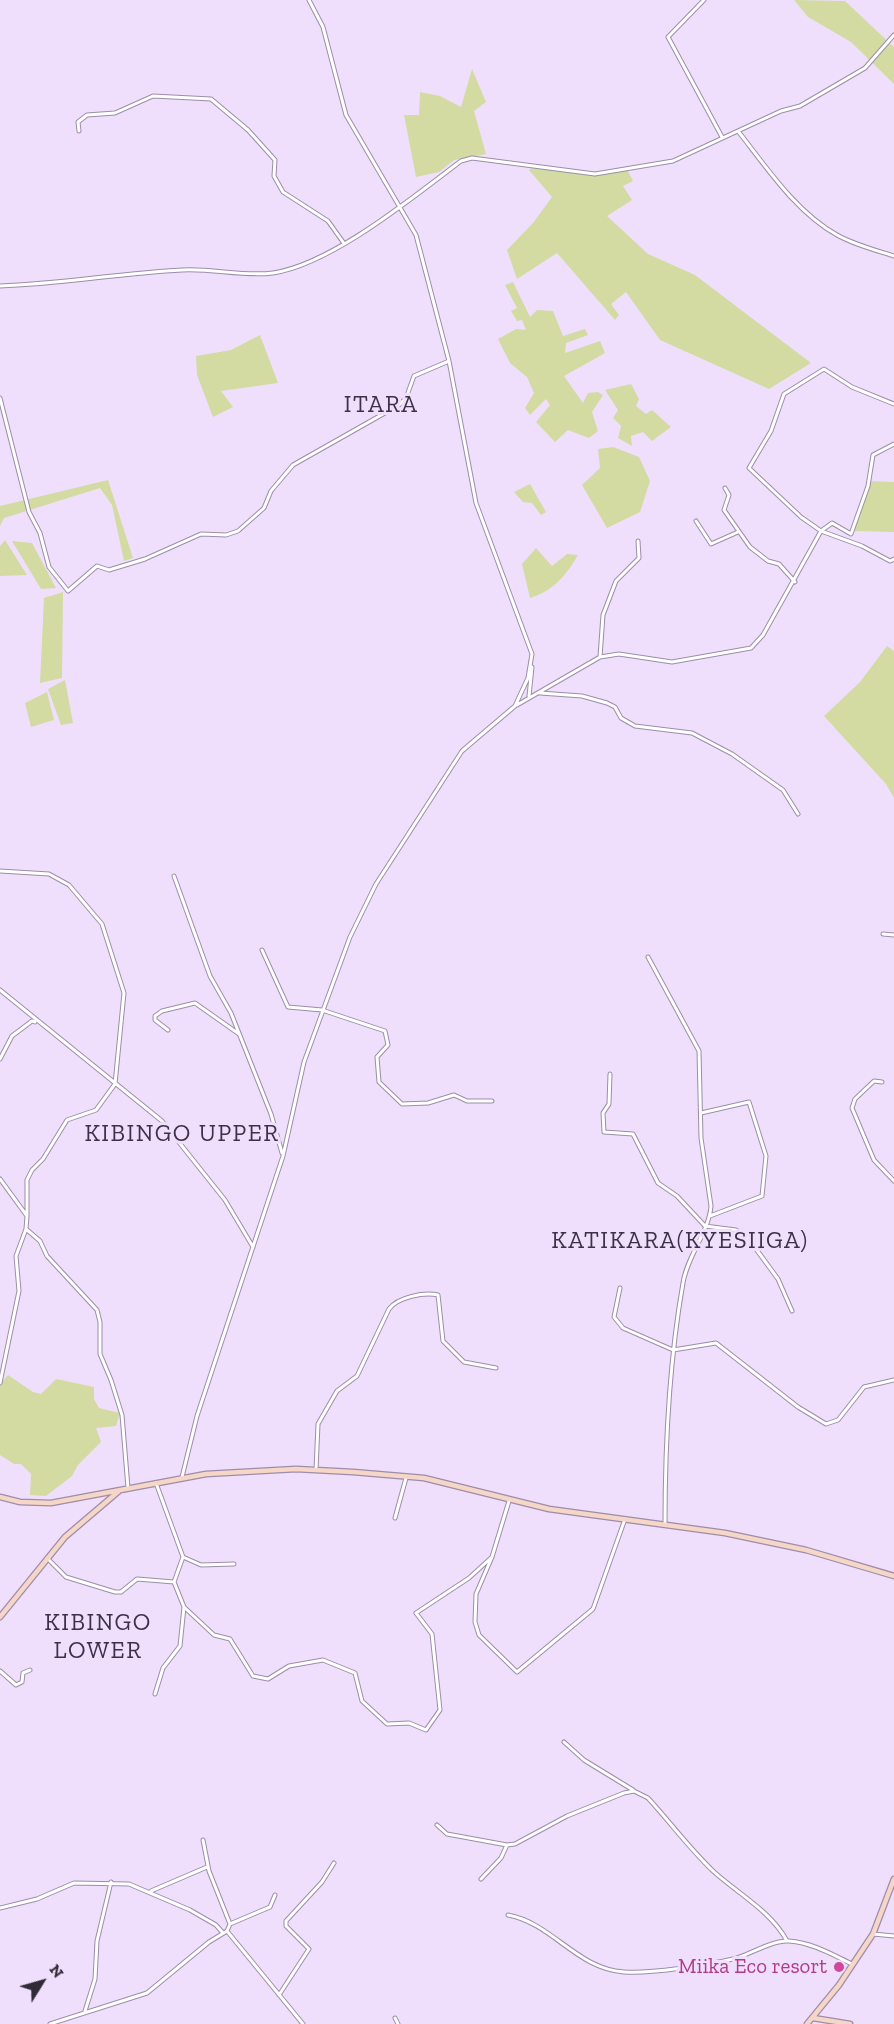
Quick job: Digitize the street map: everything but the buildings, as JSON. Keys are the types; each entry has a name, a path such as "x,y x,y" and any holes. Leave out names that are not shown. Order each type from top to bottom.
{"main road":[{"path":"0,1497 20,1502 51,1503 182,1477 232,1472 316,1470 424,1478 509,1501 725,1533 806,1550 894,1576"},
{"path":"0,1617 46,1557 87,1515 120,1490"},
{"path":"807,2024 873,1934 894,1880"},
{"path":"813,2018 850,2024"}],"street":[{"path":"309,0 323,27 346,115 416,235 449,362 476,503 532,654 529,698"},
{"path":"704,0 668,37 722,138"},
{"path":"0,286 183,270 274,273 309,260 343,242 400,206 461,161 472,158 595,174 673,161 781,111 800,106 845,81 865,68 894,35"},
{"path":"79,131 78,122 84,117 115,113 149,97 211,99 241,124 275,160 274,176 283,192 328,221 343,242"},
{"path":"738,131 781,187 815,219 848,240 894,256"},
{"path":"0,398 29,512 40,533 50,567 68,591 97,566 107,570 117,568 145,559 164,548 181,544 201,534 230,534 242,528 264,508 271,491 293,465 399,405 406,398 414,376 449,362"},
{"path":"894,404 852,387 824,369 783,396 771,431 748,468 801,518 821,531 862,546 890,561 894,559"},
{"path":"182,1477 197,1416 283,1156 304,1062 350,937 376,884 462,751 516,706 600,657 619,654 672,662 752,648 763,635 795,582 821,531 832,523 851,534 868,486 873,455 894,444"},
{"path":"726,488 729,495 724,510 738,532 753,550 768,561 779,564 795,582"},
{"path":"696,521 711,544 738,532"},
{"path":"600,657 603,615 616,581 639,558 638,541"},
{"path":"516,706 532,665"},
{"path":"538,693 582,696 615,707 621,718 635,726 692,733 722,747 783,790 798,814"},
{"path":"0,871 44,873 59,878 69,885 102,924 124,993 115,1084 96,1110 68,1120 27,1180 26,1229 16,1256 19,1291 0,1383"},
{"path":"174,876 210,976 240,1035 273,1120 283,1156"},
{"path":"884,934 894,935"},
{"path":"262,950 288,1007 322,1010 385,1031 388,1045 377,1057 380,1082 402,1104 428,1103 454,1095 467,1101 492,1101"},
{"path":"648,957 699,1051 701,1138 710,1216 683,1279 673,1350 665,1463 665,1524"},
{"path":"0,990 158,1118 199,1164 225,1200 253,1248"},
{"path":"168,1030 155,1020 155,1016 162,1011 195,1003 240,1035"},
{"path":"0,1059 12,1036 22,1026 32,1021 40,1024"},
{"path":"610,1074 609,1104 603,1113 603,1131 633,1134 658,1183 677,1196 705,1226 736,1230 748,1239 778,1279 792,1311"},
{"path":"882,1082 874,1081 855,1099 852,1108 874,1160 894,1181"},
{"path":"701,1113 749,1102 766,1156 762,1196 710,1216"},
{"path":"0,1179 27,1216"},
{"path":"26,1229 40,1240 47,1256 97,1310 100,1322 100,1354 122,1415 128,1488"},
{"path":"620,1288 614,1317 623,1328 673,1350 716,1343 798,1407 830,1425 838,1420 864,1387 894,1380"},
{"path":"316,1470 318,1424 338,1391 357,1376 389,1309 396,1302 430,1294 438,1295 442,1341 465,1362 496,1368"},
{"path":"395,1518 406,1478"},
{"path":"156,1483 183,1557 174,1582 184,1607 214,1635 230,1640 256,1678 271,1678 296,1664 329,1661 355,1674 362,1701 387,1724 411,1723 426,1730 440,1710 432,1634 416,1613 469,1578 492,1557"},
{"path":"509,1501 492,1557 474,1598 475,1627 508,1665 519,1671 593,1609 625,1519"},
{"path":"46,1557 66,1577 115,1592 121,1592 137,1579 174,1582"},
{"path":"183,1557 201,1565 234,1563"},
{"path":"155,1694 163,1668 180,1647 184,1607"},
{"path":"0,1671 16,1685 22,1682 23,1673 30,1670"},
{"path":"564,1742 584,1760 648,1798 713,1871 753,1904 782,1932 787,1941"},
{"path":"437,1825 447,1834 507,1845 515,1844 567,1816 634,1791"},
{"path":"203,1840 207,1867 230,1924"},
{"path":"481,1879 501,1858 507,1845"},
{"path":"279,1995 309,1950 286,1926 286,1921 322,1882 334,1863"},
{"path":"151,1891 207,1867"},
{"path":"0,1908 37,1899 74,1883 111,1882 129,1884 151,1891 207,1919 225,1932 303,2024"},
{"path":"85,2011 95,1980 97,1941 111,1882"},
{"path":"50,2024 147,1993 208,1942 225,1932 230,1924 270,1907 275,1895"},
{"path":"508,1915 528,1920 549,1931 563,1944 600,1968 626,1972 732,1959 787,1941 813,1944 853,1964"},
{"path":"873,1934 894,1936"},
{"path":"394,2018 398,2024"}],"green space":[{"path":"794,0 845,1 894,47 894,84 851,42 808,17"},
{"path":"472,69 486,102 474,111 486,154 454,160 439,172 416,177 404,115 419,115 420,92 440,96 461,107"},
{"path":"535,165 593,174 627,169 633,181 623,186 632,200 607,216 648,254 695,275 811,363 769,389 660,340 626,292 611,304 619,315 615,320 557,253 517,279 507,250 533,223 552,197 529,170"},
{"path":"513,282 530,317 537,310 553,311 563,336 585,329 588,335 566,343 565,353 600,341 605,353 564,376 583,403 588,393 598,392 603,395 592,412 598,431 589,438 568,430 555,442 536,422 550,405 546,399 530,415 525,408 534,393 527,377 510,363 498,339 516,329 526,330 522,320 517,321 511,311 517,308 505,285"},
{"path":"260,335 278,383 221,391 233,407 213,417 197,375 196,356 231,350"},
{"path":"631,384 639,399 636,406 646,414 652,410 671,427 652,441 643,432 631,436 632,446 618,438 621,426 613,418 618,410 605,390"},
{"path":"613,447 639,457 650,481 640,512 607,528 582,485 600,468 598,449"},
{"path":"108,480 133,558 124,561 112,505 100,488 4,518 0,526 0,506"},
{"path":"867,481 894,482 894,532 854,531"},
{"path":"530,484 546,512 541,515 532,503 523,502 514,492"},
{"path":"5,540 27,575 0,576 0,546"},
{"path":"12,541 32,543 56,588 41,589"},
{"path":"536,548 552,566 567,554 578,555 558,582 546,591 530,598 522,564"},
{"path":"63,592 62,678 40,683 44,598"},
{"path":"887,646 894,651 894,798 886,784 824,716 860,682"},
{"path":"65,680 73,723 61,725 48,689"},
{"path":"47,692 54,720 31,727 25,703"},
{"path":"8,1375 33,1392 41,1394 56,1379 94,1387 94,1399 99,1408 120,1413 116,1426 96,1428 101,1442 78,1465 72,1476 46,1496 30,1495 31,1474 21,1464 14,1464 0,1455 0,1384"}],"place":[{"name":"Miika Eco resort","path":"839,1967"}],"district":[{"name":"ITARA","path":"381,405"},
{"name":"KIBINGO UPPER","path":"182,1134"},
{"name":"KATIKARA(KYESIIGA)","path":"680,1241"},
{"name":"KIBINGO LOWER","path":"98,1637"}]}
